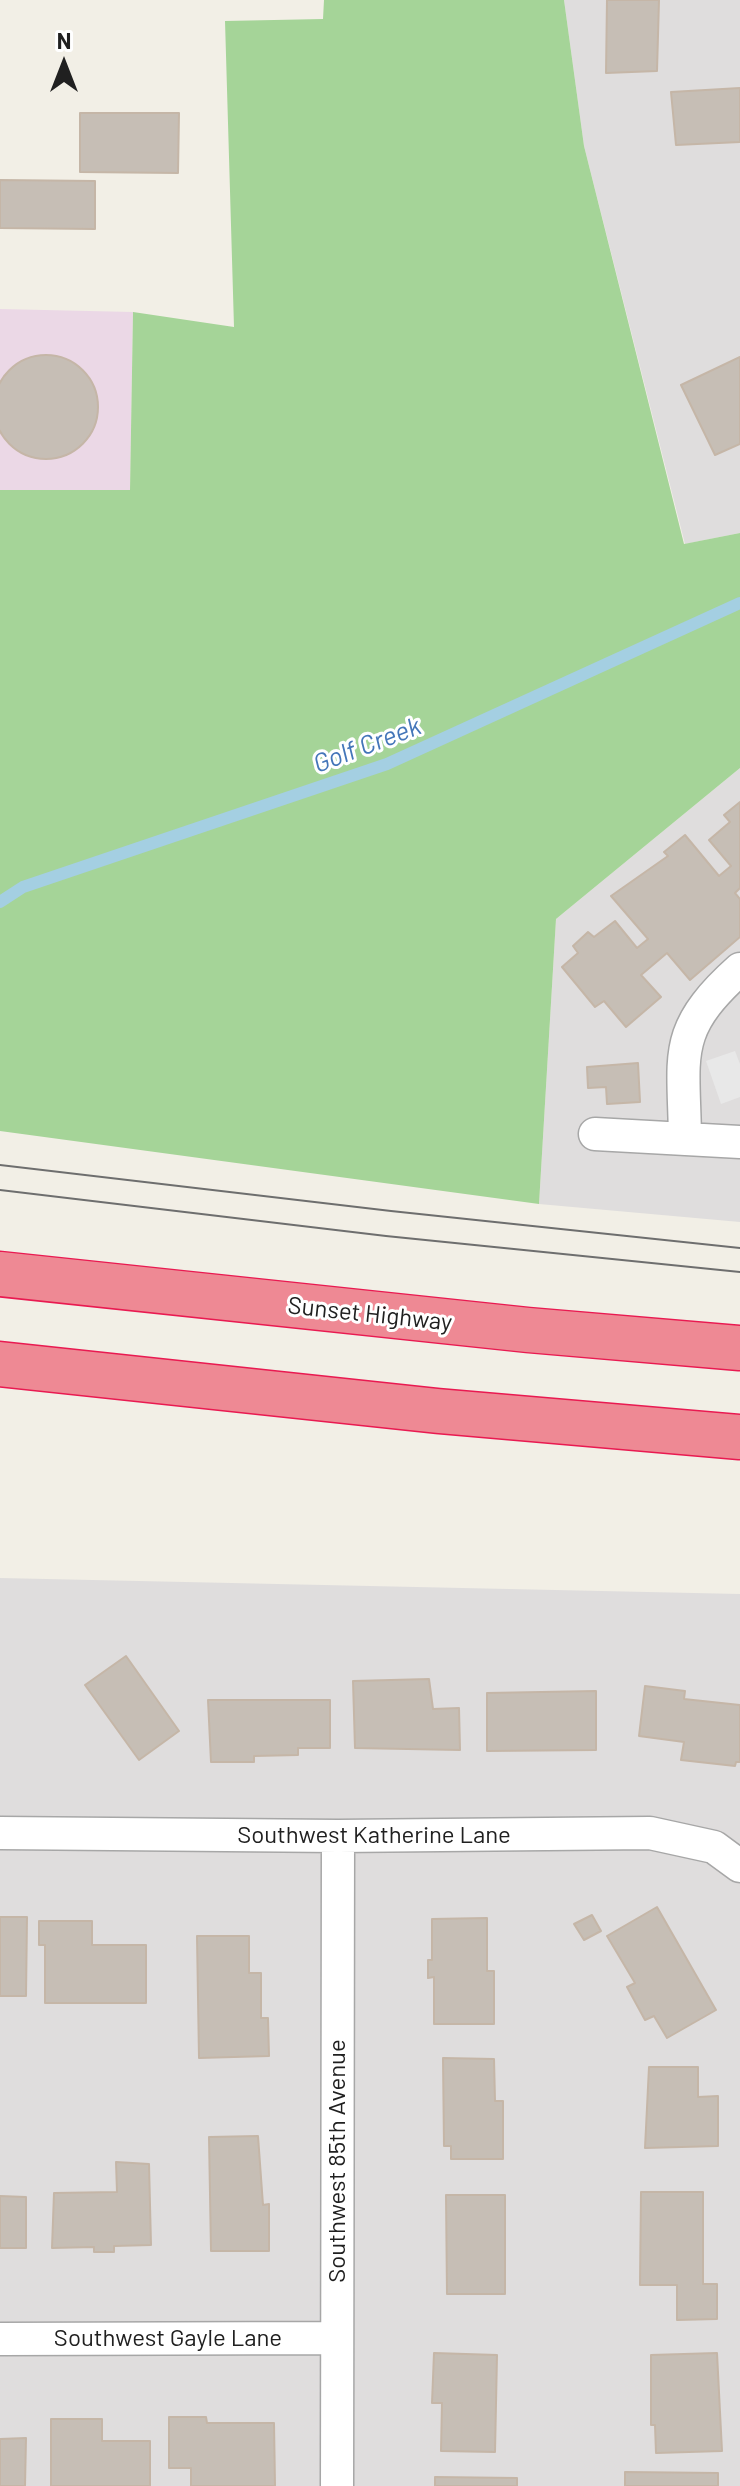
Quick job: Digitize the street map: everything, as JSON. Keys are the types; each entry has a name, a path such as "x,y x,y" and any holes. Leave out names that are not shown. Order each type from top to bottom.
{"highway":[{"name":"Sunset Highway","path":"0,1274 528,1330 740,1348"},
{"path":"0,1364 438,1411 740,1437"}],"street":[{"path":"685,1139 688,1034 703,1005 740,969"},
{"path":"595,1134 740,1142"},
{"name":"Southwest Katherine Lane","path":"0,1833 338,1836 650,1833 714,1847 740,1866"},
{"name":"Southwest 85th Avenue","path":"337,2486 338,1836"},
{"name":"Southwest Gayle Lane","path":"0,2339 337,2338"}],"shaded area":[{"path":"564,0 740,0 740,533 685,544 584,146"},
{"path":"0,309 133,312 130,490 0,490"},
{"path":"740,768 740,1222 539,1204 556,919"},
{"path":"735,1051 740,1064 740,1097 721,1104 706,1061"},
{"path":"0,1578 740,1594 740,2486 0,2486"}],"green space":[{"path":"324,0 564,0 584,146 684,544 740,533 740,768 556,919 539,1204 0,1131 0,490 130,490 133,312 234,327 225,21 323,19"}],"building":[{"path":"607,0 659,0 657,71 606,73"},
{"path":"740,88 740,142 676,145 671,92"},
{"path":"80,113 179,113 178,173 80,172"},
{"path":"0,180 95,181 95,229 0,228"},
{"path":"46,355 66,359 83,370 94,387 98,407 94,427 83,444 66,455 46,459 26,455 9,444 -2,427 -6,407 -2,387 9,370 26,359"},
{"path":"740,357 740,444 715,455 681,385"},
{"path":"740,802 740,888 735,893 740,899 740,937 690,980 667,953 641,975 661,997 626,1027 604,1001 595,1007 562,967 578,953 573,946 588,932 594,937 615,921 637,948 648,939 611,896 668,856 664,852 685,835 719,876 731,866 709,840 730,822 724,815"},
{"path":"638,1063 640,1102 607,1104 606,1087 588,1088 587,1067"},
{"path":"126,1656 179,1731 139,1760 85,1685"},
{"path":"429,1679 433,1709 459,1708 460,1750 355,1748 353,1681"},
{"path":"645,1686 685,1691 684,1699 740,1705 740,1762 736,1762 735,1766 681,1760 684,1742 639,1736"},
{"path":"596,1691 596,1750 487,1751 487,1693"},
{"path":"208,1700 330,1700 330,1748 298,1748 298,1755 254,1756 254,1762 211,1762"},
{"path":"657,1907 716,2010 667,2038 654,2016 645,2020 627,1987 635,1983 607,1936"},
{"path":"592,1915 601,1931 584,1940 574,1924"},
{"path":"0,1917 27,1917 26,1996 0,1996"},
{"path":"487,1918 487,1971 494,1971 494,2024 434,2024 434,1977 428,1978 428,1960 432,1960 432,1919"},
{"path":"39,1921 92,1921 92,1945 146,1945 146,2003 45,2003 45,1945 39,1945"},
{"path":"197,1936 249,1936 249,1973 261,1973 261,2018 268,2018 269,2056 199,2058"},
{"path":"443,2058 494,2059 495,2101 503,2101 503,2159 451,2159 451,2146 444,2146"},
{"path":"649,2067 698,2067 698,2097 718,2096 718,2146 645,2148"},
{"path":"258,2136 263,2205 269,2204 269,2251 211,2251 209,2137"},
{"path":"116,2162 149,2164 151,2245 114,2246 114,2252 94,2252 94,2247 52,2248 54,2193 117,2192"},
{"path":"641,2192 703,2192 703,2284 717,2284 717,2319 677,2320 677,2285 640,2285"},
{"path":"446,2195 505,2195 505,2294 447,2294"},
{"path":"0,2196 26,2197 26,2248 0,2248"},
{"path":"434,2353 497,2355 495,2452 441,2451 442,2403 432,2403"},
{"path":"717,2353 722,2451 656,2453 655,2425 651,2425 651,2355"},
{"path":"169,2417 206,2417 207,2423 274,2423 275,2486 191,2486 191,2468 169,2468"},
{"path":"51,2419 102,2419 102,2441 150,2441 150,2486 51,2486"},
{"path":"26,2438 25,2486 0,2486 0,2439"},
{"path":"625,2472 718,2473 718,2486 625,2486"},
{"path":"435,2477 517,2478 517,2486 435,2486"}],"waterway":[{"name":"Golf Creek","path":"0,902 23,887 387,764 740,603"}],"tram line":[{"path":"0,1165 740,1248"},
{"path":"0,1190 386,1236 740,1272"}]}
